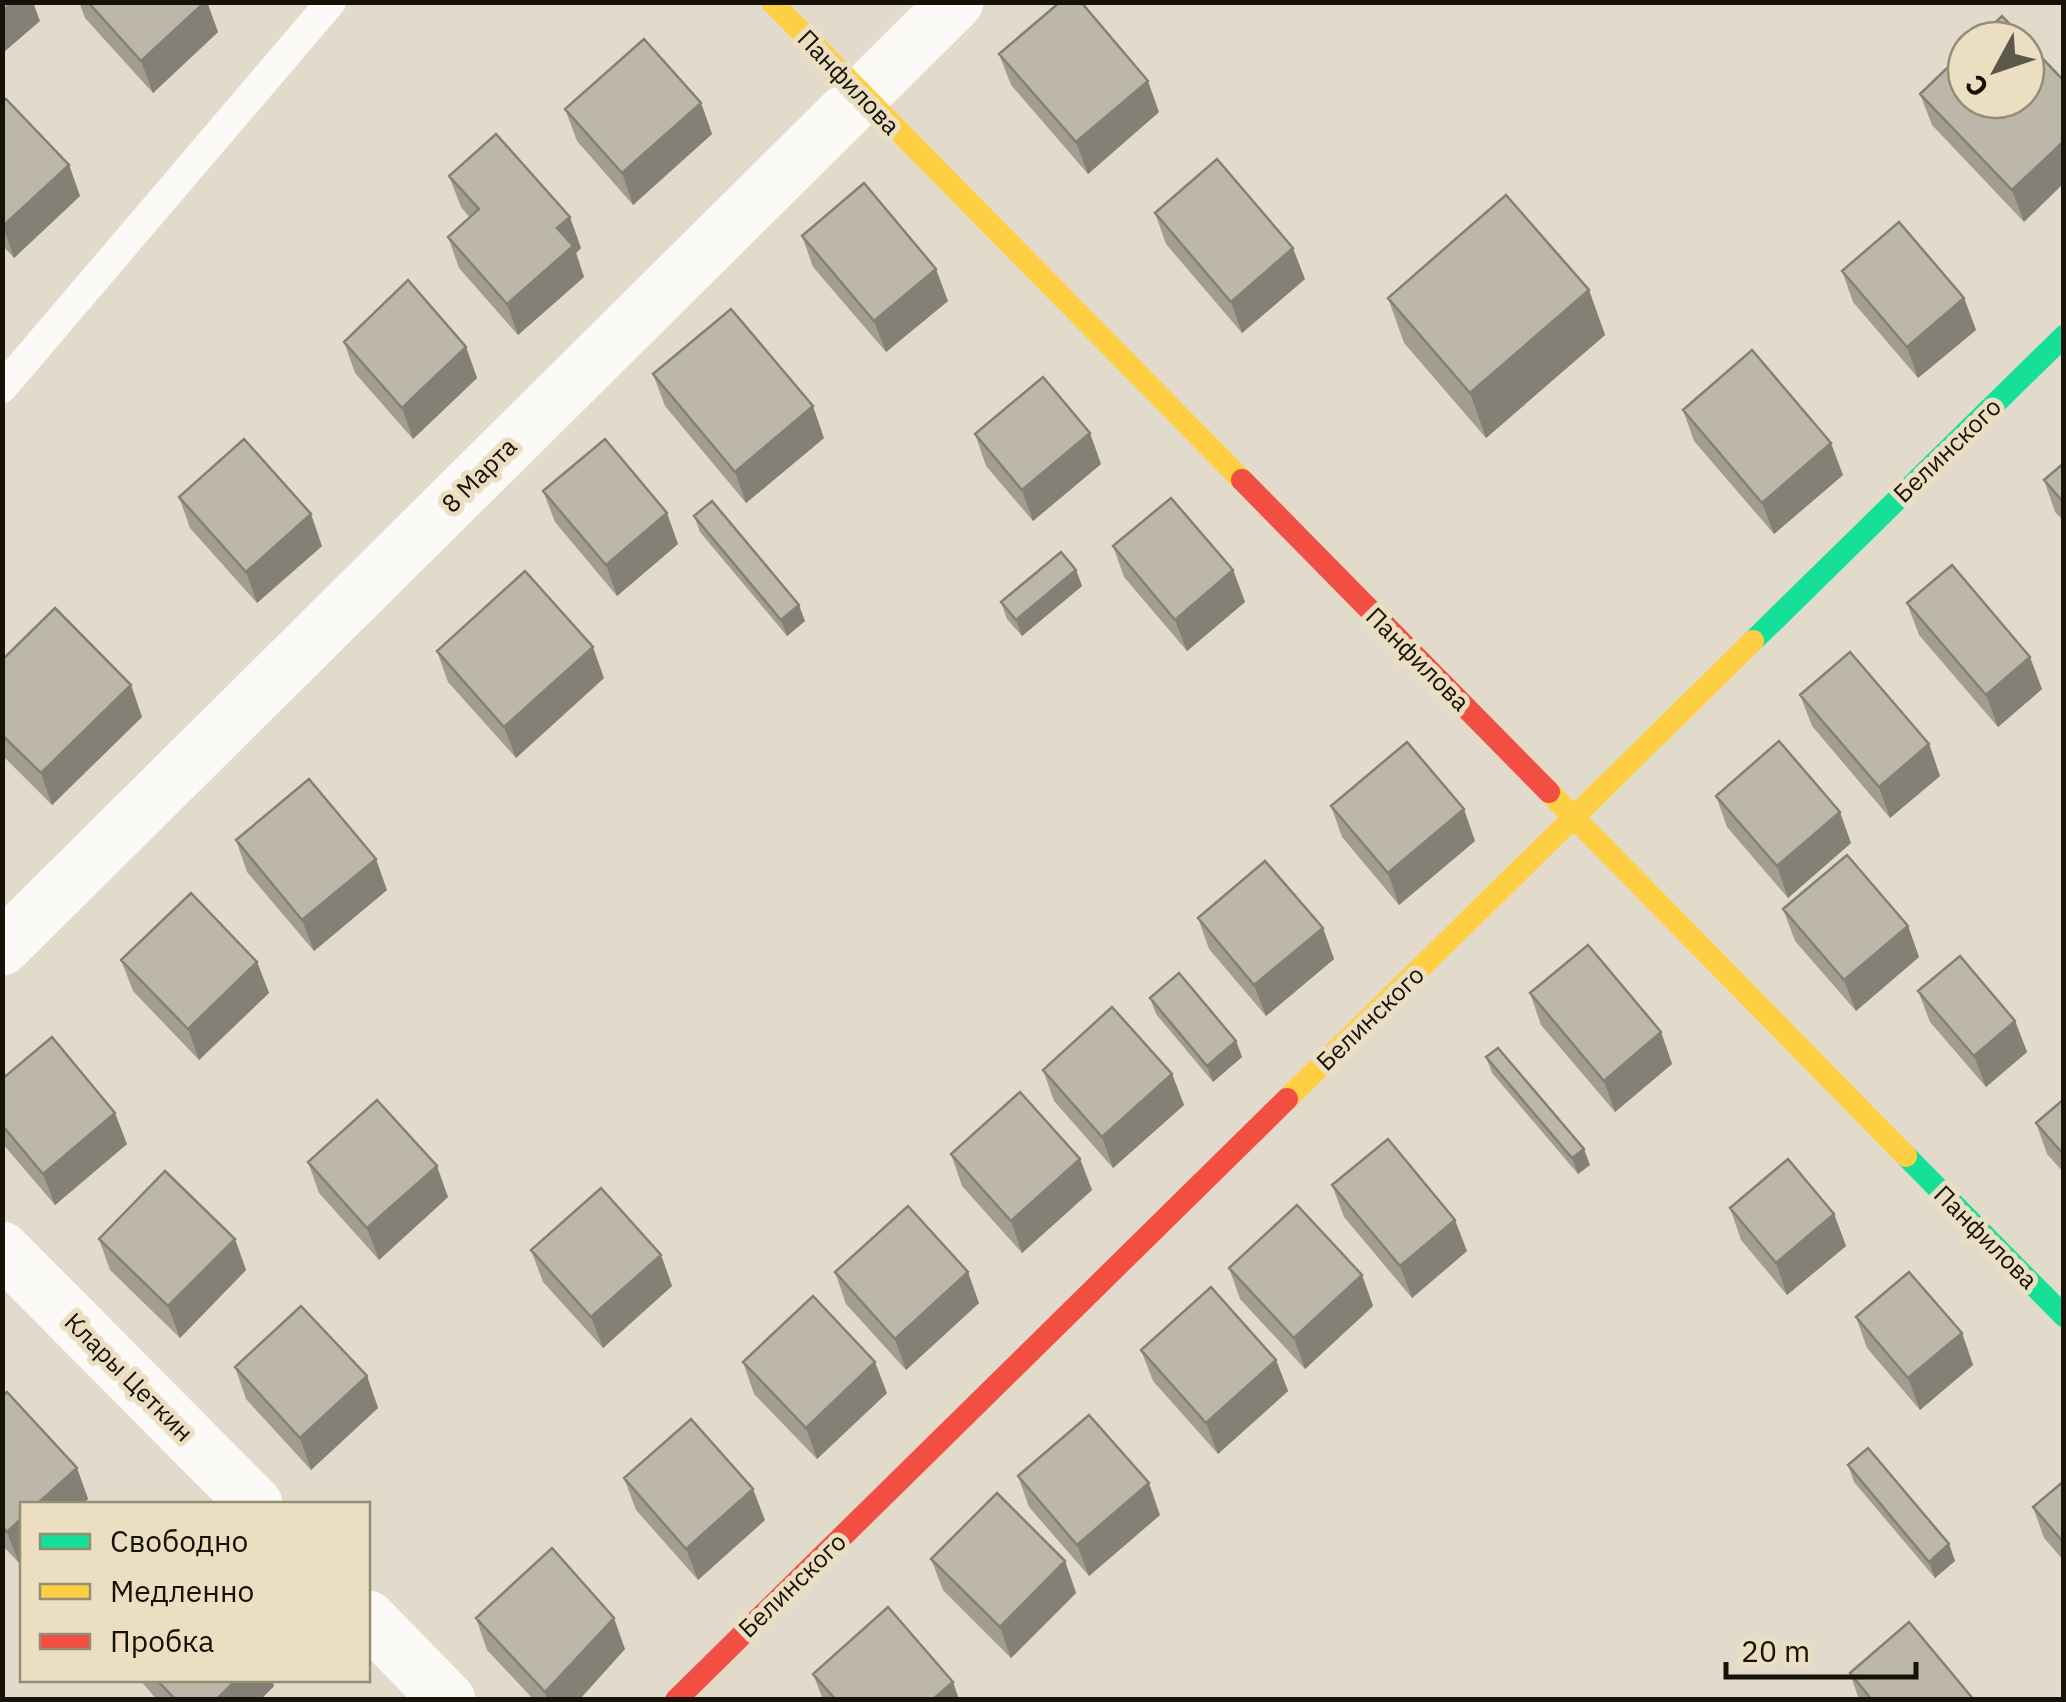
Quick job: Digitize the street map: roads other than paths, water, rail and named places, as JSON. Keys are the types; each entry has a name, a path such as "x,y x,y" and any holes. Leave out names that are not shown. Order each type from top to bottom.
{"street":[{"name":"Панфилова","path":"772,2 2064,1316"},
{"name":"8 Марта","path":"2,948 956,2"},
{"name":"Белинского","path":"676,1700 2064,336"},
{"name":"Клары Цеткин","path":"2,1249 253,1502"},
{"path":"370,1620 448,1700"}],"lane":[{"path":"2,388 331,2"}]}
